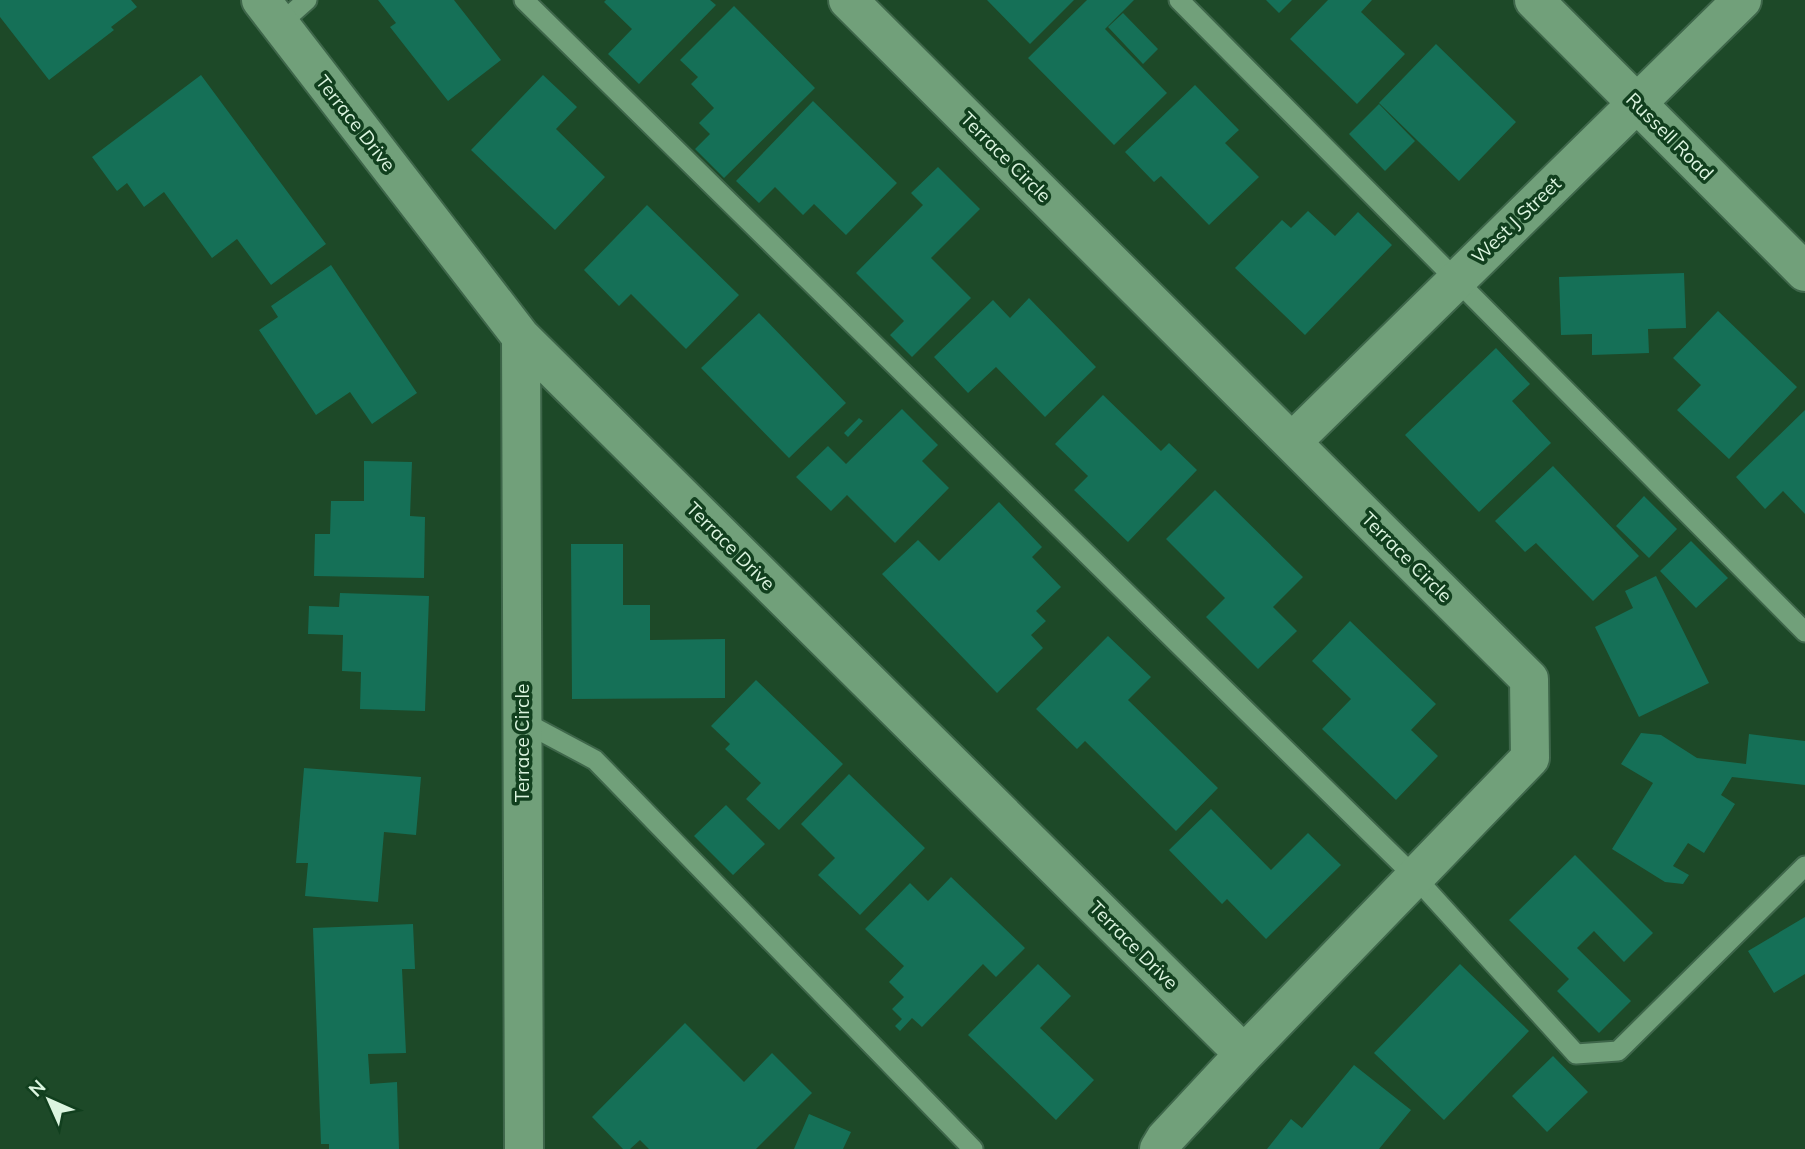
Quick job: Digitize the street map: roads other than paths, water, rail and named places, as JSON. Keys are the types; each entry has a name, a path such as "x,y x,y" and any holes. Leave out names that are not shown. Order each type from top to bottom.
{"street":[{"name":"Terrace Circle","path":"848,0 1529,679 1530,758 1244,1054 1165,1139 1159,1149"},
{"name":"Russell Road","path":"1534,0 1805,272"},
{"name":"West J Street","path":"1292,442 1742,0"},
{"name":"Terrace Drive","path":"283,8 521,337 1244,1054"},
{"name":"Terrace Circle","path":"521,337 524,1149"}],"lane":[{"path":"524,0 1415,877 1576,1054 1618,1051 1805,866"},
{"path":"1179,0 1805,632"},
{"path":"522,721 595,760 973,1149"}]}
